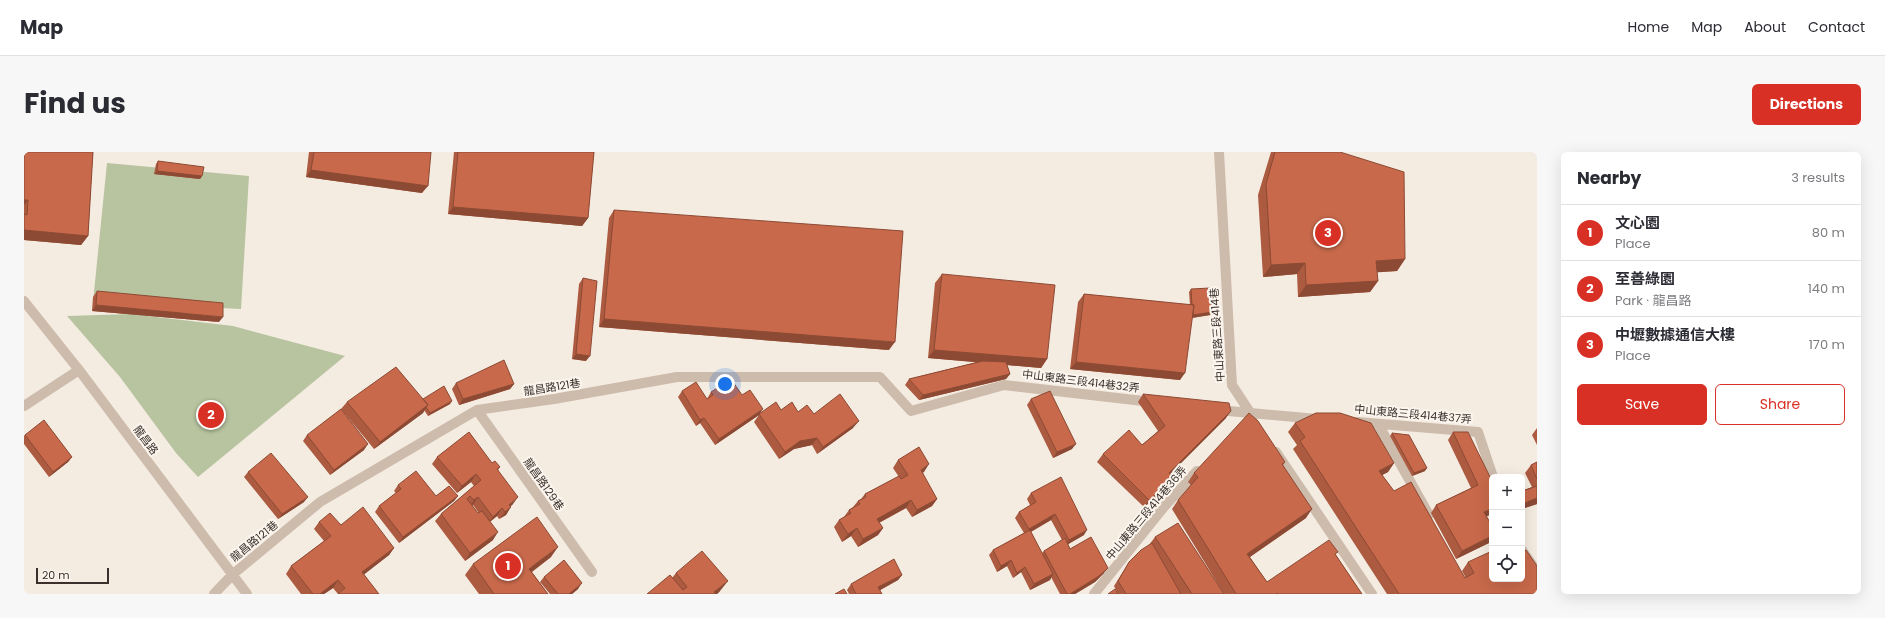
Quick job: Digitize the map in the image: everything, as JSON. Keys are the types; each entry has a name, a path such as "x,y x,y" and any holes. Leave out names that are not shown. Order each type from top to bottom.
{"street":[{"name":"中山東路三段414巷","path":"1219,152 1232,385 1259,426"},
{"name":"龍昌路","path":"24,301 79,370 247,594"},
{"path":"24,406 79,370"},
{"name":"龍昌路121巷","path":"214,594 232,575 320,502 477,410 554,399 677,377 880,377 911,411"},
{"name":"中山東路三段414巷32弄","path":"911,411 1004,385 1163,403"},
{"path":"1211,409 1250,414 1330,420"},
{"name":"龍昌路129巷","path":"477,410 592,572"},
{"path":"1240,425 1250,414"},
{"name":"中山東路三段414巷37弄","path":"1346,421 1478,432 1491,474"},
{"path":"1378,424 1436,526"},
{"path":"1272,446 1372,594"},
{"name":"中山東路三段414巷36弄","path":"1094,594 1163,508 1204,464"},
{"path":"1525,554 1537,572"}],"green space":[{"path":"107,163 249,176 241,309 93,302"},
{"path":"131,314 233,326 345,356 198,477 176,453 120,377 67,316"}],"building":[{"path":"25,152 93,152 88,236 24,230 24,214 27,215 28,200 24,200"},
{"path":"314,152 431,152 428,186 311,170"},
{"path":"458,152 594,152 588,218 453,207"},
{"path":"1275,152 1340,152 1404,172 1405,259 1376,261 1378,281 1306,285 1305,263 1271,265 1266,184"},
{"path":"158,161 204,167 202,176 157,171"},
{"path":"614,210 903,231 895,342 604,319"},
{"path":"942,274 1055,285 1047,359 934,350"},
{"path":"583,278 597,281 590,356 576,354"},
{"path":"1210,288 1212,312 1193,315 1194,305 1192,305 1191,289"},
{"path":"97,291 223,303 223,317 96,305"},
{"path":"1084,294 1194,305 1185,373 1076,362"},
{"path":"504,360 514,384 463,399 456,383"},
{"path":"983,361 1006,362 1010,374 923,395 909,379"},
{"path":"396,367 428,405 380,442 347,402"},
{"path":"731,379 742,395 750,390 763,409 719,439 704,418 700,420 682,391 696,382 707,399 713,395 711,392"},
{"path":"444,386 452,401 430,413 426,407 428,405 423,399"},
{"path":"1050,391 1076,444 1057,452 1031,399"},
{"path":"840,394 859,421 823,447 817,438 800,441 785,452 759,414 776,402 781,410 792,402 798,412 807,405 814,414"},
{"path":"1143,394 1229,403 1231,411 1169,473 1175,479 1149,500 1103,454 1129,430 1142,445 1165,426"},
{"path":"341,409 368,444 334,470 307,435"},
{"path":"1249,413 1258,421 1285,462 1282,464 1312,509 1247,554 1267,582 1329,540 1338,552 1335,554 1362,594 1236,594 1178,500 1198,477 1194,473"},
{"path":"1316,413 1340,413 1371,423 1394,463 1379,471 1394,491 1411,482 1465,578 1474,573 1468,562 1489,552 1489,582 1525,582 1526,550 1537,566 1537,594 1399,594 1300,441 1305,437 1295,423"},
{"path":"44,420 72,457 53,472 25,435"},
{"path":"469,432 492,463 495,461 500,467 497,469 518,497 509,505 511,507 505,512 502,508 493,517 478,497 474,500 470,496 467,499 478,513 482,511 498,532 470,553 441,514 481,480 476,474 462,486 437,457"},
{"path":"1453,432 1468,432 1489,475 1489,510 1484,512 1489,521 1489,538 1462,551 1436,505 1478,485"},
{"path":"1392,433 1409,435 1427,468 1414,473"},
{"path":"919,447 929,464 921,470 937,499 917,510 911,500 877,519 883,528 863,539 857,528 848,534 839,520 851,513 849,510 860,504 858,501 866,497 865,494 899,476 901,479 908,475 898,460"},
{"path":"271,453 308,497 282,514 248,472"},
{"path":"1537,462 1537,479 1531,465"},
{"path":"416,471 436,496 449,486 458,496 403,537 379,506 401,489 398,485"},
{"path":"1061,477 1087,530 1069,540 1055,514 1029,529 1019,512 1036,502 1031,493"},
{"path":"1537,486 1537,498 1525,503 1525,490"},
{"path":"363,507 394,548 362,572 379,594 338,594 345,588 338,580 320,594 313,594 291,566 331,536 319,522 330,513 341,525"},
{"path":"537,517 558,547 529,569 548,594 494,594 473,564"},
{"path":"1178,523 1224,594 1192,594 1155,537"},
{"path":"1030,530 1053,574 1034,584 1025,567 1017,573 1011,560 1001,566 993,550"},
{"path":"1091,537 1108,568 1099,576 1070,594 1067,594 1044,551 1065,538 1070,549"},
{"path":"1152,543 1181,594 1126,594 1118,581 1129,562 1141,550"},
{"path":"702,551 728,581 714,592 716,594 647,594 670,575 683,590 687,587 676,573"},
{"path":"894,559 902,575 878,587 882,594 856,594 851,584"},
{"path":"564,560 582,583 569,594 558,594 544,577"},
{"path":"844,589 847,594 835,594"},
{"path":"1115,589 1118,594 1108,594"}],"place":[{"name":"中壢數據通信大樓","path":"1328,233"},
{"name":"至善綠園","path":"211,415"},
{"name":"文心園","path":"508,566"}]}
